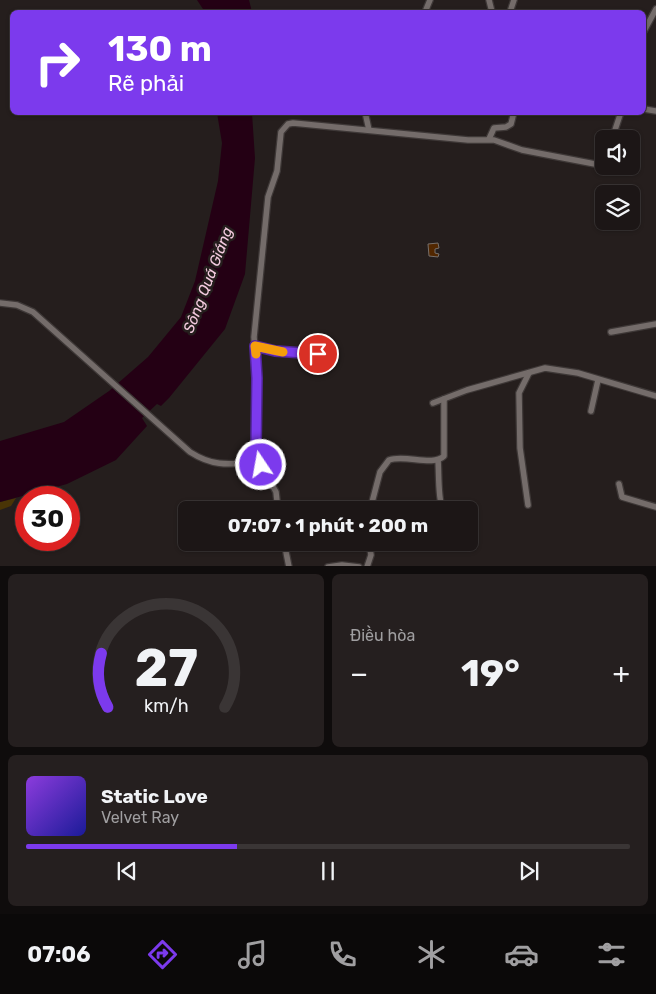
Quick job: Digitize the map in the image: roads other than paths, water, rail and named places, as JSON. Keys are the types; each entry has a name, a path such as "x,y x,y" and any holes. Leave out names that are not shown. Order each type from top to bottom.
{"street":[{"path":"646,27 656,8"},
{"path":"366,115 369,130"},
{"path":"489,139 494,128 506,127 511,124 513,115"},
{"path":"615,130 620,115"},
{"path":"277,501 276,492 260,462 256,446 256,309 268,196 277,171 281,132 288,124 468,140 489,139 522,150 595,164"},
{"path":"0,303 22,306 33,312 158,424 203,461 224,465 260,462"},
{"path":"611,332 656,324"},
{"path":"255,346 275,351 318,354"},
{"path":"433,403 467,390 545,368 578,373 656,396"},
{"path":"528,505 520,448 519,393 529,374"},
{"path":"591,411 598,380"},
{"path":"372,501 380,472 389,460 399,458 438,460 443,458 445,453 444,399"},
{"path":"438,460 442,501"},
{"path":"619,484 622,498 656,507"},
{"path":"286,551 289,566"},
{"path":"367,566 370,551"},
{"path":"328,566 359,566"}],"water":[{"path":"197,0 249,0 252,10 204,10"},
{"name":"Sông Quá Giáng","path":"217,115 252,115 255,158 245,274 225,329 169,398 161,406 157,404 142,418 147,426 116,460 60,486 15,486 15,498 0,502 0,441 64,422 109,391 148,357 181,317 195,281 218,181 222,143"}]}
